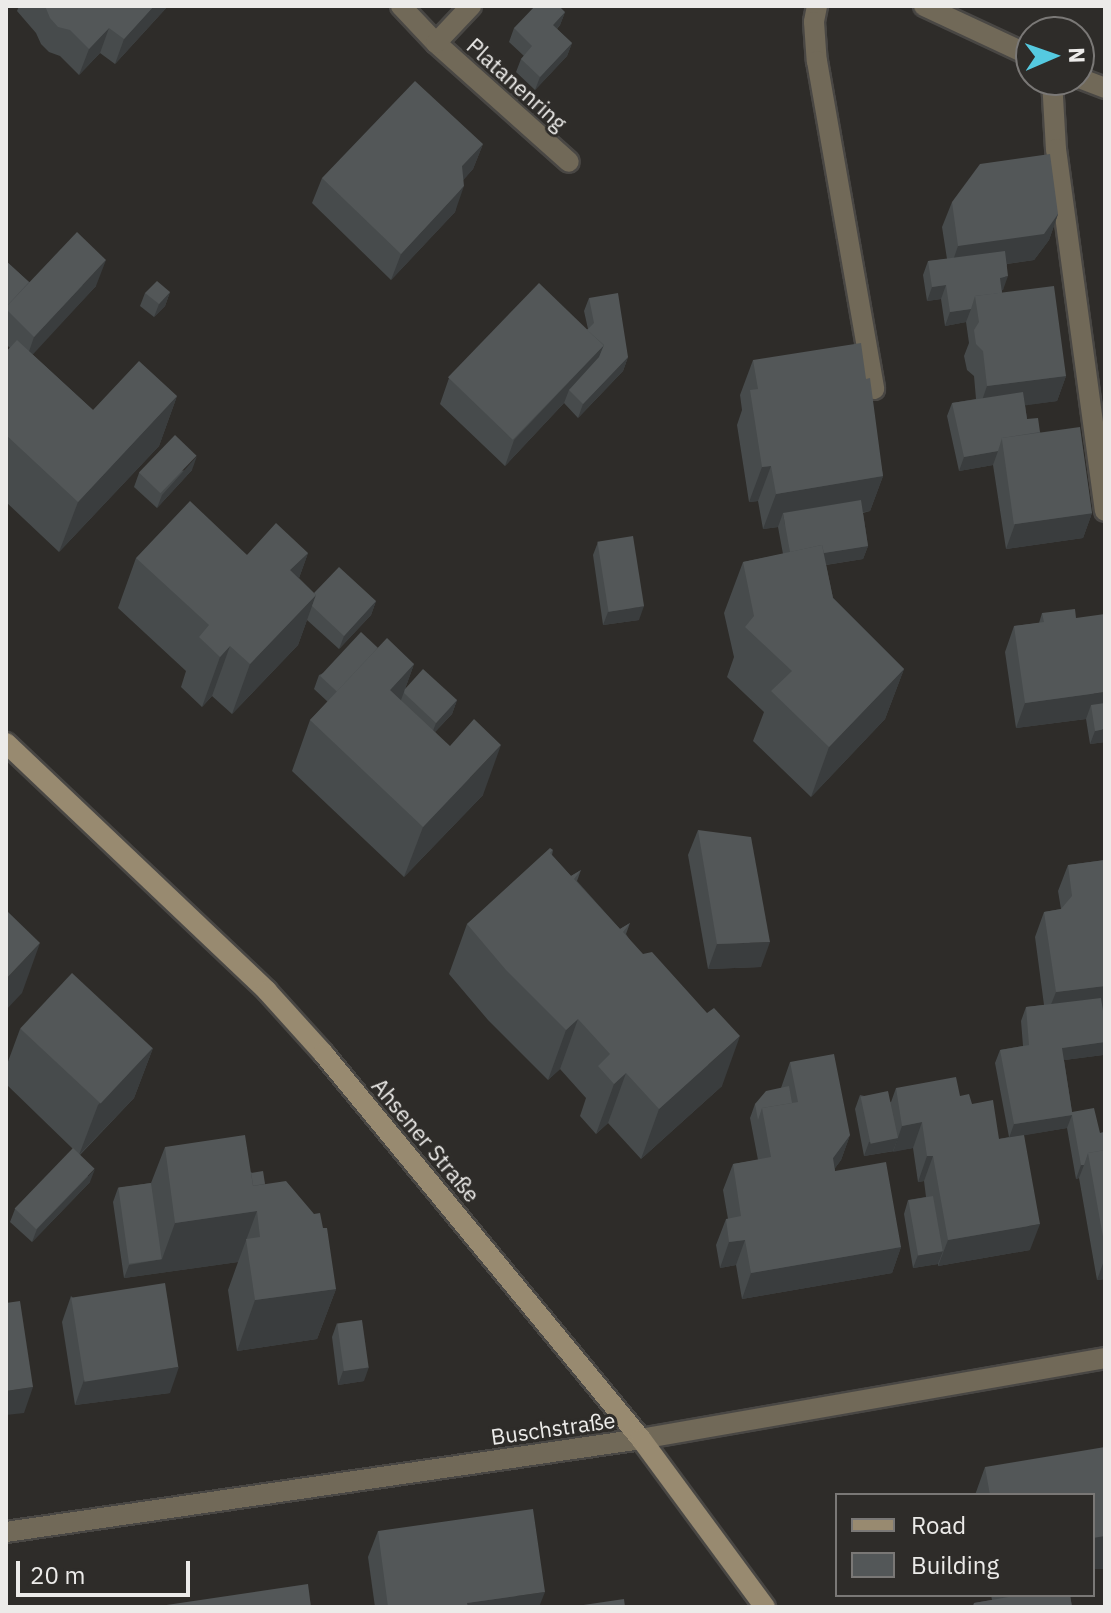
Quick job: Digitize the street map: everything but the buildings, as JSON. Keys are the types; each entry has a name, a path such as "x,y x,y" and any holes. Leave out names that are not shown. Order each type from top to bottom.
{"main road":[{"name":"Ahsener Straße","path":"6,743 224,950 295,1022 641,1439 765,1607"}],"street":[{"path":"401,6 436,43"},
{"name":"Platanenring","path":"471,6 436,43 569,162"},
{"path":"817,6 814,22 817,61 874,389"},
{"path":"924,6 1015,49"},
{"path":"1053,96 1056,149 1105,511"},
{"name":"Buschstraße","path":"6,1532 641,1439 1105,1358"}]}
